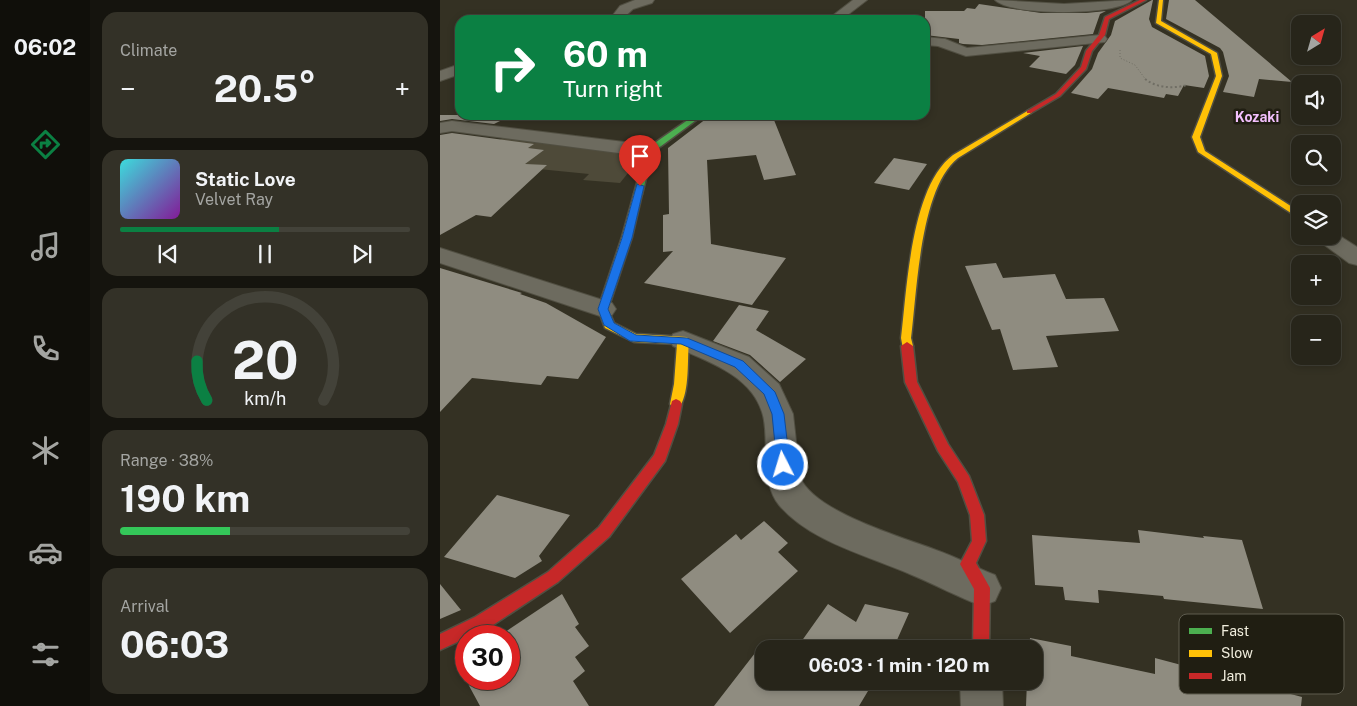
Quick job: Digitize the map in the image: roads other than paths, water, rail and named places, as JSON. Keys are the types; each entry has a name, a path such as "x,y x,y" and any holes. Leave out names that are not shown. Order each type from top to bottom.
{"street":[{"path":"618,15 627,8 648,0"},
{"path":"840,15 861,0"},
{"path":"1002,0 1030,6 1073,7 1107,5 1126,0"},
{"path":"981,640 982,588 968,564 978,541 977,515 964,480 943,447 911,382 906,338 915,263 928,201 938,175 945,165 961,152 1058,95 1084,68 1089,51 1100,39 1107,18 1144,0"},
{"path":"1160,0 1162,5 1157,18 1158,22 1214,53 1219,76 1196,137 1202,152 1291,210"},
{"path":"930,41 940,42 966,52 1100,39"},
{"path":"440,76 455,71"},
{"path":"444,130 462,120"},
{"path":"693,120 649,151 627,238 603,309 609,325 634,338 683,340 739,364 769,392 778,414 784,476 790,494 810,511 838,529 926,563 982,588"},
{"path":"444,130 649,151"},
{"path":"1339,245 1357,258"},
{"path":"440,255 603,309"},
{"path":"440,642 481,623 554,577 604,532 660,457 672,424 680,384 683,340"},
{"path":"981,690 982,706"}],"district":[{"name":"Kozaki","path":"1257,117"}]}
